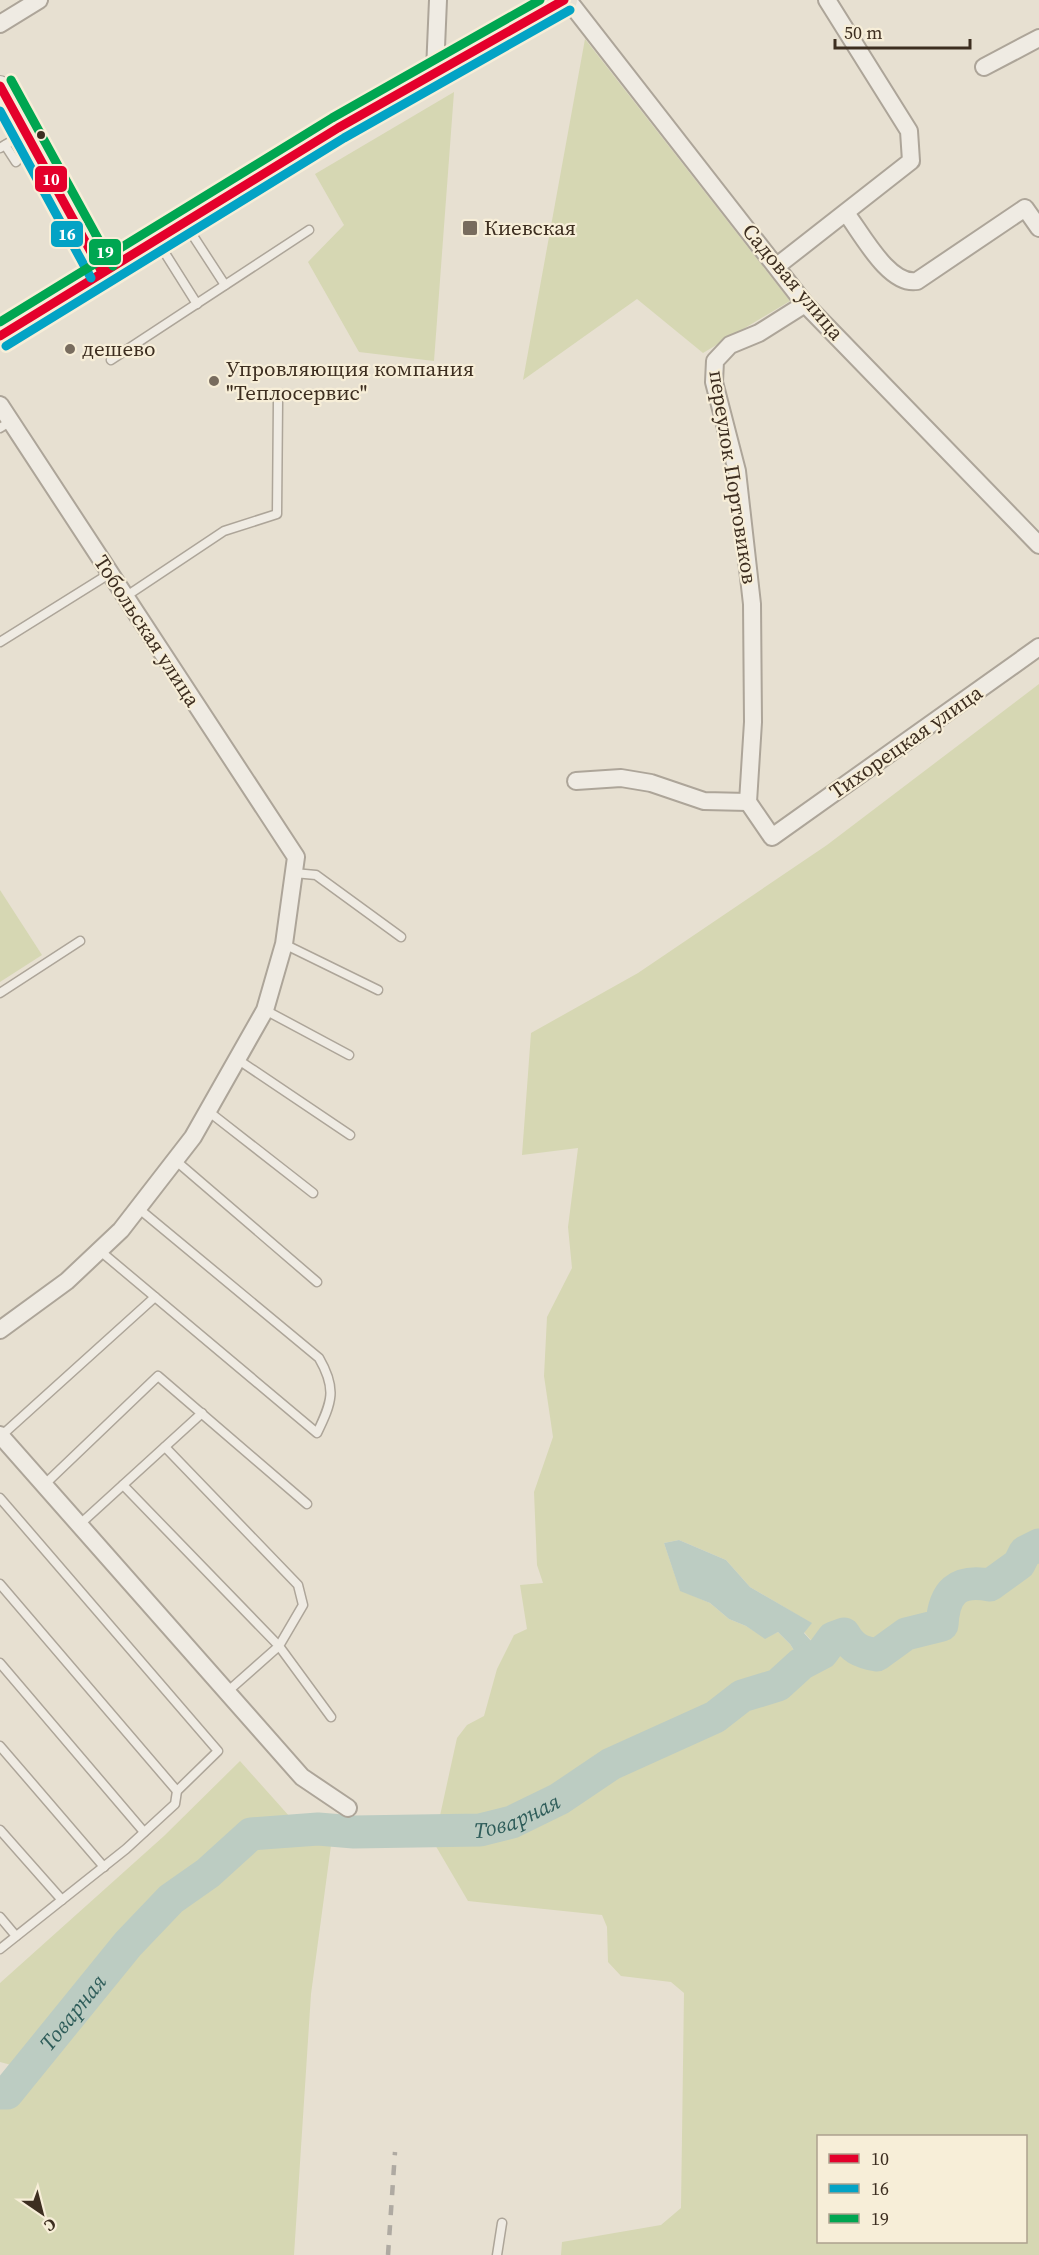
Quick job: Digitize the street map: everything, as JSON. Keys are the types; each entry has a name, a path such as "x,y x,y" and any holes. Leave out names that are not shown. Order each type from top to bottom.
{"main road":[{"path":"0,336 435,71 564,1"}],"street":[{"path":"0,24 39,0"},
{"path":"435,71 438,0"},
{"path":"777,266 911,161 909,131 827,0"},
{"name":"Садовая улица","path":"564,1 806,304 1039,545"},
{"path":"984,67 1039,38"},
{"path":"0,86 102,272"},
{"path":"846,213 892,276 907,283 917,281 1024,208 1039,228"},
{"name":"переулок Портовиков","path":"748,802 753,722 752,604 737,471 714,382 715,361 730,345 759,333 806,304"},
{"name":"Тобольская улица","path":"0,405 5,425 109,574 295,865"},
{"name":"Тихорецкая улица","path":"748,802 772,837 1039,647"},
{"path":"576,781 621,778 651,783 704,801 748,802"},
{"path":"0,1330 67,1281 121,1230 193,1137 265,1010 284,944 295,865"},
{"path":"0,1436 302,1778 348,1808"}],"lane":[{"path":"16,162 3,146 26,133"},
{"path":"184,222 225,285"},
{"path":"111,360 309,230"},
{"path":"156,239 197,303"},
{"path":"124,597 224,531 277,514 278,402"},
{"path":"0,642 109,574"},
{"path":"295,865 316,874 401,937"},
{"path":"0,993 80,941"},
{"path":"284,944 378,990"},
{"path":"265,1010 349,1055"},
{"path":"237,1059 350,1135"},
{"path":"208,1111 313,1194"},
{"path":"175,1160 316,1281"},
{"path":"99,1250 317,1433 331,1405 331,1378 319,1358 138,1208"},
{"path":"0,1436 155,1297"},
{"path":"44,1485 158,1376 307,1504"},
{"path":"79,1525 202,1413"},
{"path":"165,1447 298,1585 303,1605 279,1646 227,1692"},
{"path":"123,1485 279,1646 331,1717"},
{"path":"0,1498 218,1751 177,1791 175,1804 104,1867 0,1949"},
{"path":"0,1584 177,1791"},
{"path":"0,1663 144,1832"},
{"path":"0,1746 104,1867"},
{"path":"0,1830 62,1900"},
{"path":"0,1917 16,1936"},
{"path":"497,2255 501,2223"}],"green space":[{"path":"585,39 790,301 703,353 637,299 523,380"},
{"path":"454,92 434,361 359,352 308,262 344,225 315,174"},
{"path":"1039,684 1039,2255 561,2255 562,2242 661,2225 681,2208 684,1993 671,1982 621,1976 608,1962 607,1927 602,1915 468,1901 434,1843 457,1738 467,1725 484,1716 497,1669 514,1635 527,1629 520,1585 543,1583 537,1565 534,1492 553,1437 544,1376 547,1317 572,1268 568,1227 578,1148 522,1155 531,1033 638,973 827,845","holes":["679,1540 726,1560 750,1587 811,1623 804,1632 822,1653 822,1665 810,1676 790,1644 778,1632 765,1638 729,1619 710,1603 680,1590 664,1543"]},
{"path":"0,890 42,955 0,982"},
{"path":"240,1761 290,1817 332,1838 311,1994 294,2255 0,2255 0,2098 7,2093 15,2066 0,2062 0,1983 164,1836"}],"shaded area":[{"path":"679,1540 726,1560 750,1587 812,1623 804,1633 822,1653 822,1665 811,1677 790,1644 778,1632 765,1639 746,1626 729,1619 710,1603 680,1591 664,1543"}],"waterway":[{"name":"Товарная","path":"0,2093 7,2093 128,1944 171,1899 208,1873 251,1834 318,1829 354,1832 480,1830 512,1822 559,1799 611,1764 715,1717 742,1696 778,1685 801,1664 822,1653 833,1638 844,1634 857,1649 877,1655 906,1634 942,1625 946,1604 954,1590 969,1584 990,1585 1019,1564 1025,1552 1039,1545"}],"railway":[{"path":"388,2255 395,2152"}],"transit line":[{"name":"19","path":"0,322 332,118 540,0"},
{"name":"10","path":"0,336 338,128 564,0"},
{"name":"16","path":"6,346 344,138 570,10"},
{"name":"19","path":"11,80 113,266"},
{"name":"10","path":"0,86 102,272"},
{"name":"16","path":"0,111 91,278"}],"place":[{"name":"Киевская","path":"470,228"},
{"name":"дешево","path":"70,349"},
{"name":"Упровляющия компания \"Теплосервис\"","path":"214,381"}]}
